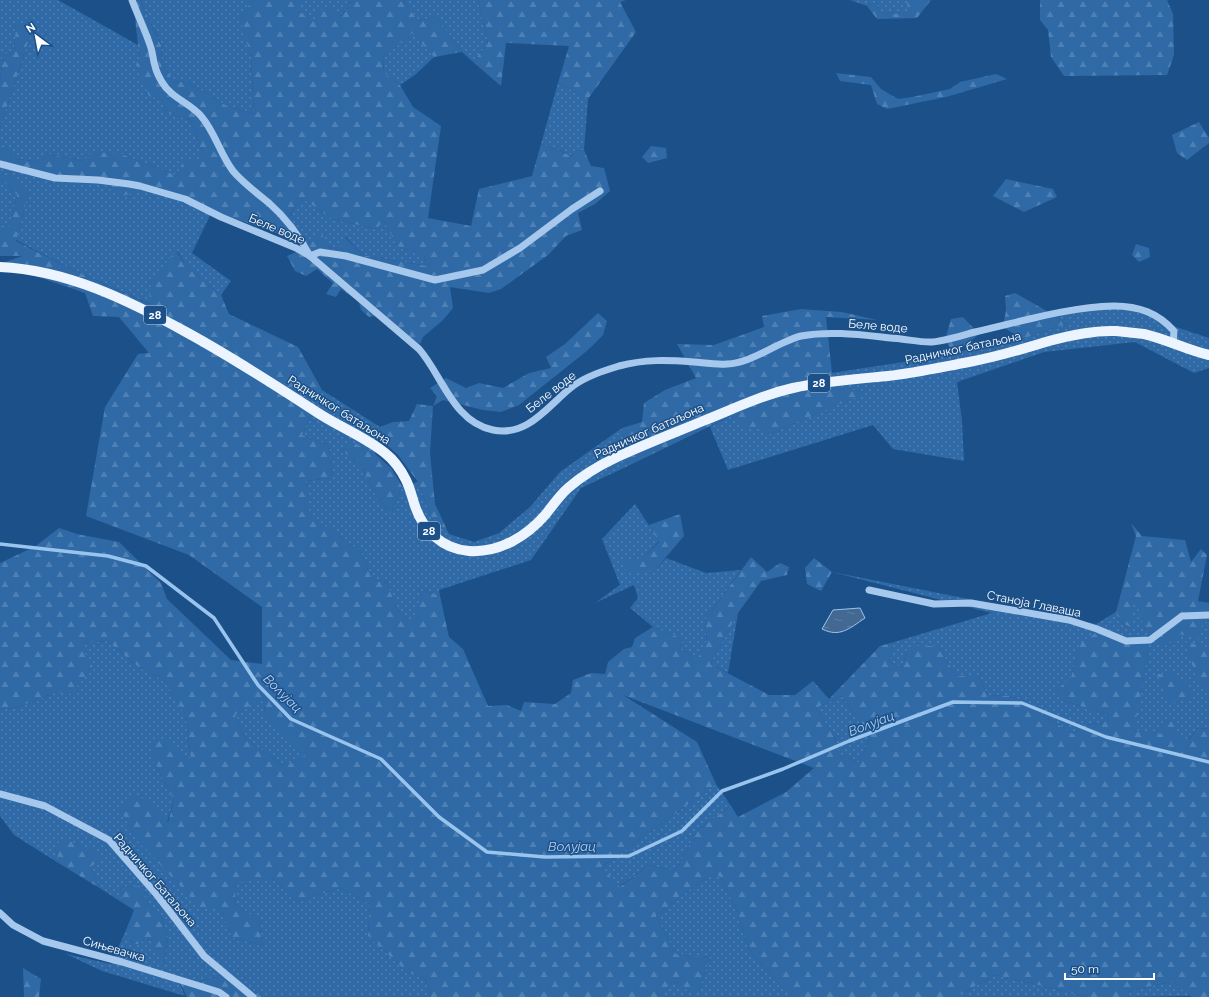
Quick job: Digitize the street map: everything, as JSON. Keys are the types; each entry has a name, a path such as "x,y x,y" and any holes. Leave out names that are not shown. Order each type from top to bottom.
{"main road":[{"name":"Радничког батаљона","path":"0,267 18,268 49,274 88,286 153,313 224,353 322,416 382,451 392,459 403,474 412,493 419,515 430,533 443,544 452,548 474,552 498,548 517,539 544,516 569,487 585,475 615,458 755,400 798,387 832,381 892,376 972,361 1082,333 1117,331 1143,334 1209,355"}],"street":[{"path":"132,0 152,48 155,68 163,84 176,97 201,116 209,127 226,161 233,171 241,180 271,205 287,222 302,242 310,256 320,252 346,256 436,280 483,270 520,248 572,209 600,191"},
{"name":"Беле воде","path":"0,164 55,178 98,180 129,184 171,194 185,199 221,218 296,248 310,256 419,349 431,364 448,395 463,413 477,424 491,430 508,431 522,428 541,416 572,387 584,379 602,371 642,361 662,360 727,365 746,360 799,336 834,334 931,342 1074,310 1115,306 1143,310 1159,317 1174,331 1173,344"},
{"name":"Станоја Главаша","path":"869,590 934,604 971,603 1069,620 1097,629 1126,641 1150,640 1182,616 1209,615"},
{"name":"Радничког Батаљона","path":"0,794 45,806 109,840 157,895 204,956 253,997"},
{"name":"Сињевачка","path":"0,913 13,925 42,941 122,962 219,992 226,997"}],"green space":[{"path":"0,0 58,0 138,45 140,57 162,100 166,112 190,120 202,152 200,161 178,176 121,154 83,161 47,154 42,162 16,159 0,142 0,128 31,33 16,24 14,53 3,55 0,80"},
{"path":"133,0 141,0 161,45 162,64 174,81 188,82 227,106 254,114 251,56 239,16 250,4 249,0 299,0 299,12 316,20 316,11 329,8 341,16 351,5 350,0 403,0 418,21 436,17 462,52 434,57 412,33 383,58 384,73 400,85 413,107 441,126 428,218 471,226 479,189 532,176 541,144 572,156 576,151 584,150 591,166 604,168 610,191 595,204 578,213 582,230 566,236 548,255 501,289 489,293 450,287 453,308 443,320 423,337 420,344 378,315 369,317 361,310 359,302 341,289 336,297 326,294 333,283 317,269 306,276 295,271 287,256 303,249 320,230 327,246 341,250 344,236 362,255 427,266 424,255 397,246 384,221 376,229 332,219 304,199 296,204 290,216 296,240 149,189 118,197 98,177 56,175 0,161 0,142 16,159 42,162 47,154 83,161 92,152 121,154 178,176 184,158 200,160 202,152 190,120 166,112 162,100 149,96 136,65 140,57"},
{"path":"141,0 249,0 250,4 240,16 251,56 254,114 227,106 188,82 174,81 162,64 161,44"},
{"path":"299,0 350,0 351,5 340,16 316,21 299,12"},
{"path":"403,0 478,0 488,43 473,62 462,52 436,17 418,21"},
{"path":"478,0 626,0 620,2 636,32 588,99 558,83 569,46 506,43 501,86 473,62 488,43"},
{"path":"850,0 907,0 909,14 880,13 877,2 867,6"},
{"path":"907,0 931,0 917,18 877,19 867,6 877,2 880,13 908,14"},
{"path":"1040,0 1167,0 1173,14 1174,55 1167,75 1064,76 1051,57 1048,30 1040,20"},
{"path":"16,23 31,33 0,128 0,80 3,55 14,53"},
{"path":"412,33 434,57 415,75 400,85 384,73 383,58"},
{"path":"836,73 871,77 881,89 898,99 950,89 960,82 996,74 1007,79 946,97 887,109 877,104 871,85 840,81"},
{"path":"558,83 588,99 584,150 576,151 573,156 541,144"},
{"path":"1199,122 1209,138 1209,143 1187,160 1177,153 1172,135"},
{"path":"651,146 666,148 667,158 648,163 642,157"},
{"path":"0,161 149,189 212,211 192,253 231,281 221,295 187,267 177,251 150,304 69,268 16,240 28,194 0,177"},
{"path":"10,176 28,194 16,241 69,268 149,304 151,280 176,251 187,267 221,295 229,314 298,347 322,390 302,435 329,445 332,478 306,481 310,515 361,552 372,579 387,583 398,611 413,622 423,590 440,596 449,637 463,649 488,706 507,705 521,711 524,702 555,704 571,693 573,680 591,673 605,674 608,662 624,649 632,647 635,638 653,627 683,639 679,649 698,658 707,641 705,620 751,557 767,572 780,563 789,567 787,575 761,581 738,613 710,664 769,695 795,695 813,681 829,699 880,646 894,642 889,662 902,668 908,646 938,646 956,676 978,676 988,695 1009,696 1025,701 1038,712 1073,734 1085,725 1106,722 1109,715 1061,700 1056,691 1071,677 1080,644 1096,633 1143,644 1149,651 1134,730 1161,734 1161,723 1173,718 1177,737 1189,739 1198,728 1209,729 1209,997 1190,997 1191,996 1173,982 1128,992 1130,997 1089,997 996,975 955,997 790,997 749,950 735,906 717,873 697,884 656,916 676,954 710,958 696,996 674,981 658,997 431,997 425,978 408,973 368,936 370,904 340,888 296,902 273,878 237,883 234,903 259,921 263,946 232,937 221,909 200,907 137,840 120,809 133,796 149,800 168,822 174,800 151,756 152,741 167,740 191,762 186,715 166,682 136,665 107,641 80,643 93,668 71,694 57,692 18,707 0,710 0,563 36,546 59,528 77,534 119,542 161,583 167,599 231,660 262,664 262,607 189,555 86,516 105,407 138,354 149,353 119,317 93,316 85,293 0,264 22,256 0,256 0,224 9,230 17,195 0,177","holes":["623,695 814,768 786,792 738,817 731,806 698,830 675,871 648,865 620,887 602,867 716,784 697,742","842,696 870,737 859,763 838,754 835,737 816,708","263,697 265,714 306,755 285,766 247,740 235,715"]},
{"path":"0,177 17,195 9,231 0,224"},
{"path":"1006,179 1053,189 1057,197 1024,212 993,196"},
{"path":"304,199 332,219 376,229 384,221 397,246 424,255 427,266 362,255 345,236 341,250 327,246 303,249 296,240 290,217 296,204"},
{"path":"1136,244 1149,248 1150,257 1139,262 1132,255"},
{"path":"1015,293 1068,323 1022,339 1003,327 1006,310 1005,296"},
{"path":"1137,305 1176,327 1209,338 1209,368 1194,373 1135,342 1044,352 957,382 962,421 964,461 893,449 873,425 728,470 710,427 731,416 760,425 769,434 867,392 830,388 832,373 923,359 1022,339 1068,323 1047,311"},
{"path":"801,309 842,312 877,320 826,317 832,373 830,388 868,392 769,434 760,426 741,428 731,416 628,466 622,428 642,422 644,403 665,390 696,378 677,344 714,345 764,327 762,316"},
{"path":"598,313 607,321 603,335 588,350 519,405 501,412 483,410 443,400 433,406 437,396 430,388 446,378 466,388 479,383 503,388 529,373 551,368 546,357 565,344"},
{"path":"963,317 979,334 961,349 951,349 945,340 951,319"},
{"path":"322,390 380,427 375,454 355,444 341,450 362,466 367,479 378,498 391,514 402,486 418,482 433,521 449,534 474,542 499,533 530,507 560,472 622,428 628,466 581,488 531,560 439,590 440,596 423,590 413,623 398,611 387,583 372,579 361,552 309,515 306,481 332,478 329,445 302,435"},
{"path":"417,404 433,406 430,453 435,504 449,534 433,521 418,482 398,455 378,437 380,427 393,422 409,421"},
{"path":"355,443 375,454 391,468 402,486 391,514 378,498 367,479 362,466 341,450"},
{"path":"635,504 659,541 643,558 655,570 666,558 706,573 741,570 705,620 707,641 698,658 679,649 683,639 653,627 630,608 638,598 634,585 595,603 620,585 602,539"},
{"path":"680,514 684,536 655,570 626,572 625,560 643,558 659,542 649,525"},
{"path":"1131,523 1142,536 1185,540 1191,562 1201,549 1207,555 1198,601 1209,603 1209,620 1203,623 1198,639 1180,634 1164,647 1145,631 1135,598 1131,600 1131,628 1119,621 1116,612 1136,536"},
{"path":"814,558 832,572 821,591 807,584 805,568"},
{"path":"832,572 1096,624 1116,612 1119,621 1130,628 1131,600 1136,598 1145,631 1180,634 1209,620 1209,729 1198,728 1179,750 1161,735 1133,730 1149,651 1080,645 1071,677 1061,700 1109,715 1106,722 1085,725 1073,734 1038,712 1025,701 1009,696 988,695 978,676 956,676 938,646 908,646 902,668 889,662 894,642 992,613"},
{"path":"738,613 728,673 710,664"},
{"path":"107,641 136,665 166,682 186,715 191,763 151,756 174,800 167,822 121,809 137,840 166,870 221,909 232,937 263,946 259,921 234,903 237,882 273,878 296,902 340,888 370,904 368,936 408,973 425,978 431,997 263,997 222,975 199,982 176,975 185,996 102,971 66,954 111,964 126,930 133,944 139,944 145,938 152,940 164,965 168,937 161,916 149,905 142,886 120,887 123,903 101,889 90,867 83,848 70,841 55,848 60,864 14,835 0,816 0,710 18,707 57,692 80,643"},
{"path":"1184,642 1201,645 1209,654 1209,691 1202,689 1201,680 1197,678"},
{"path":"1170,669 1177,679 1188,682 1193,697 1175,703 1166,697 1159,678 1155,673 1163,675"},
{"path":"263,696 265,714 307,755 285,766 247,740 235,715"},
{"path":"842,696 870,737 859,763 838,754 835,737 816,708"},
{"path":"716,784 731,806 698,830 675,871 648,865 619,887 602,867"},
{"path":"59,841 70,841 83,848 94,848 102,859 90,867 101,889 60,864 55,848"},
{"path":"717,873 735,906 749,950 790,997 658,997 674,981 696,996 710,958 676,954 656,916 697,884"},
{"path":"142,886 149,905 161,916 168,937 164,966 153,948 152,940 145,938 139,944 133,944 126,930 134,910 123,903 120,887"},
{"path":"23,968 41,979 39,997 24,997"},
{"path":"176,975 199,982 222,975 263,997 187,997"},
{"path":"996,975 1089,997 955,997"},
{"path":"1173,982 1191,996 1130,997 1128,992 1155,985"}],"water":[{"path":"860,608 865,618 845,631 828,632 822,629 833,610"}],"waterway":[{"name":"Волујац","path":"0,544 108,556 146,566 214,618 258,685 291,719 381,759 439,817 487,852 545,857 629,856 682,831 722,791 783,769 849,741 953,702 1022,703 1106,737 1209,762"}]}
